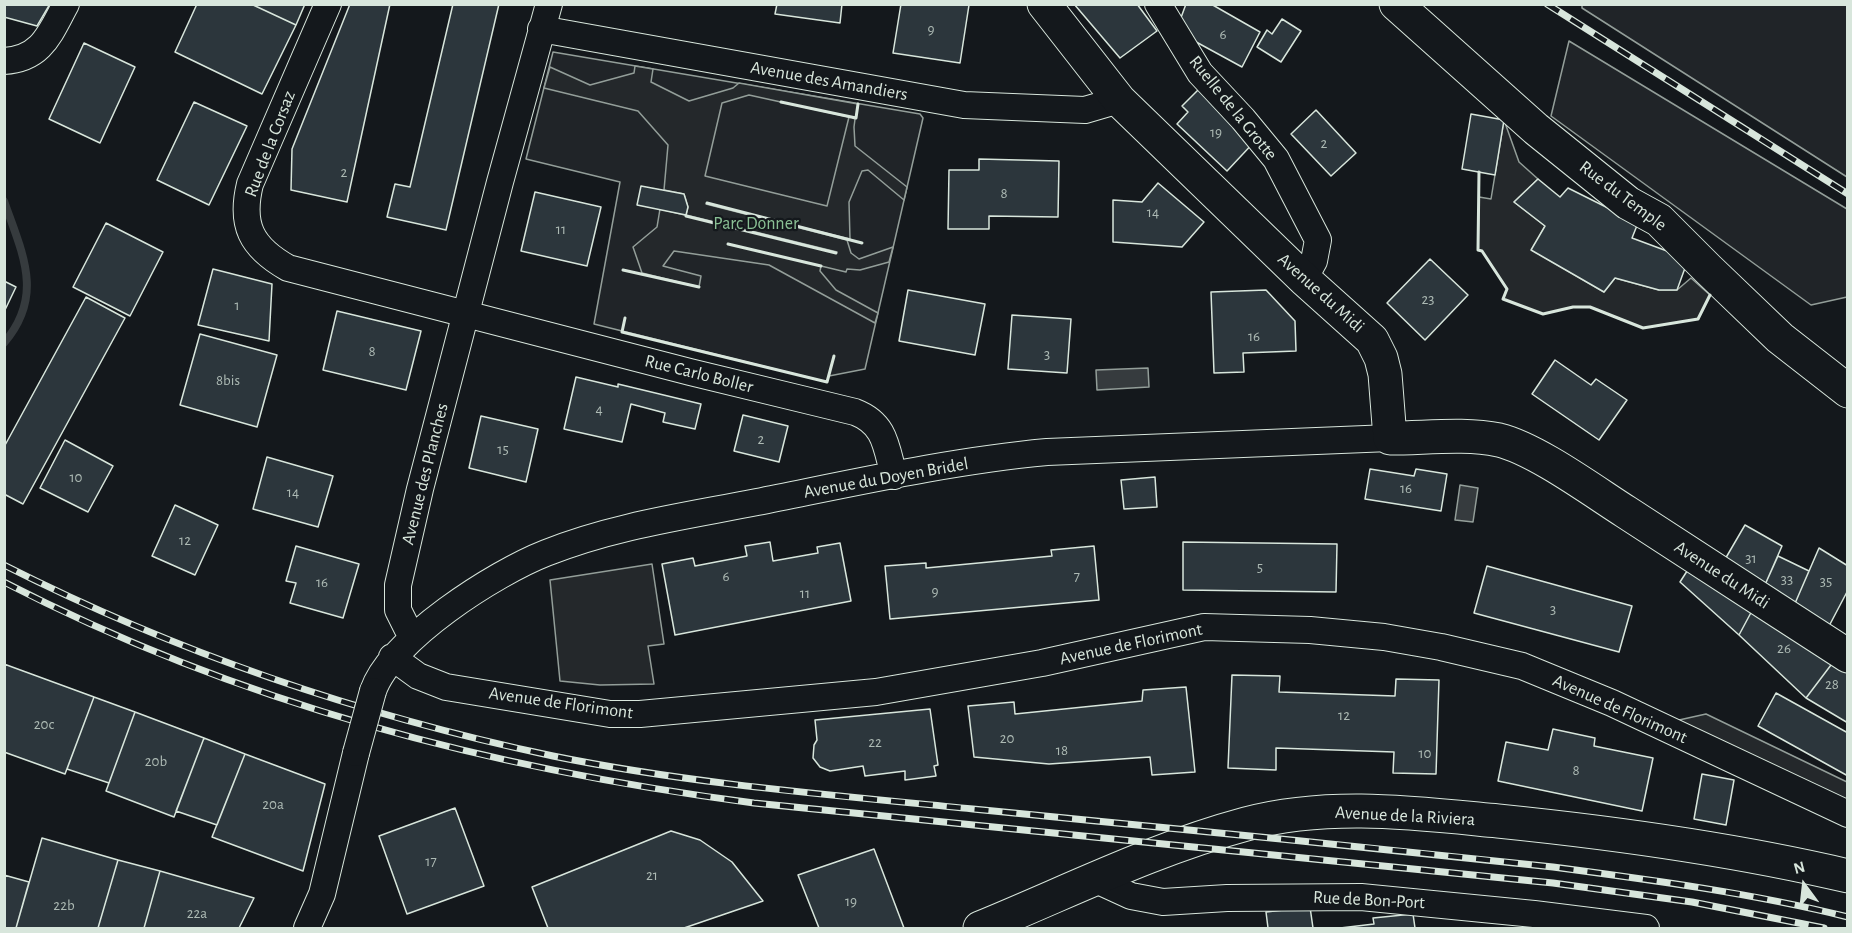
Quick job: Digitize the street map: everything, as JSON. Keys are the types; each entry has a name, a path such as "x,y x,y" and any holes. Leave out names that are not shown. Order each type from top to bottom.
{"street":[{"path":"4,61 13,61 36,52 44,45 66,4"},
{"name":"Rue de la Corsaz","path":"328,4 250,184 246,213 249,230 272,259 288,268 467,314"},
{"name":"Avenue des Planches","path":"412,638 398,610 398,585 420,489 549,4"},
{"name":"Avenue du Midi","path":"1044,4 1119,100 1304,279 1372,340 1381,358 1384,374 1390,438 1485,439 1503,441 1523,450 1600,495 1848,656"},
{"name":"Ruelle de la Grotte","path":"1158,4 1200,73 1276,159 1318,240 1316,256 1304,279"},
{"name":"Rue du Temple","path":"1396,4 1536,129 1628,203 1659,220 1780,338 1848,391"},
{"name":"Avenue des Amandiers","path":"541,29 964,105 1085,110 1119,100"},
{"name":"Rue Carlo Boller","path":"467,314 855,412 874,422 880,430 894,476"},
{"name":"Avenue du Doyen Bridel","path":"412,638 477,588 544,553 619,529 1006,456 1047,452 1390,438"},
{"name":"Avenue de Florimont","path":"392,657 418,676 446,687 610,714 640,714 876,692 1042,663 1204,627 1310,630 1384,637 1522,666 1612,703 1848,814"},
{"path":"307,928 322,894 373,691 382,670 412,638"},
{"name":"Avenue de la Riviera","path":"980,928 1147,857 1246,824 1324,811 1387,811 1641,838 1730,852 1848,876"},
{"name":"Rue de Bon-Port","path":"1094,879 1131,896 1163,902 1227,898 1361,897 1534,914 1646,928"}],"green space":[{"path":"1582,5 1847,5 1847,177 1582,8"},
{"path":"1569,41 1847,209 1847,297 1811,305 1551,116"},
{"name":"Parc Donner","path":"553,52 920,114 923,118 865,369 829,376 827,382 594,324 620,182 526,159"}],"shaded area":[{"path":"635,66 653,69 651,82 689,101 733,88 739,83 858,104 856,118 853,118 855,119 855,146 907,187 904,200 868,170 862,171 849,202 850,239 706,204 847,240 851,253 859,259 893,247 889,262 860,270 847,269 846,272 821,266 820,271 836,290 878,313 875,323 769,265 674,251 663,266 701,276 699,287 642,273 633,247 657,227 660,209 837,252 686,215 688,207 684,194 664,190 668,145 638,111 544,88 550,67 590,85 634,73","holes":["749,95 849,117 827,206 705,176 722,103"]},
{"path":"1504,120 1519,162 1538,179 1514,202 1545,226 1532,250 1604,292 1615,278 1659,290 1677,290 1691,278 1710,295 1698,319 1643,328 1590,307 1573,307 1543,314 1503,299 1507,289 1482,251 1478,250 1479,197 1491,199"},
{"path":"1148,368 1149,387 1097,390 1096,370"},
{"path":"1460,485 1478,488 1473,522 1455,520"},
{"path":"652,564 664,644 648,646 654,684 600,685 560,681 550,580"},
{"path":"1706,714 1847,782 1847,804 1670,722"}],"building":[{"path":"4,4 50,4 37,26 4,17"},
{"path":"197,4 251,4 296,25 262,94 175,52"},
{"path":"251,4 305,4 296,25"},
{"path":"350,4 390,4 347,202 291,190 292,149"},
{"path":"453,4 499,4 446,230 387,217 395,184 410,187"},
{"path":"777,4 842,4 840,23 775,14"},
{"path":"901,4 969,5 960,63 893,53"},
{"path":"1074,4 1137,4 1157,31 1120,58"},
{"path":"1186,4 1211,4 1260,32 1242,67 1187,37 1179,23"},
{"path":"1282,19 1301,31 1281,62 1257,47 1267,30 1272,34"},
{"path":"84,43 135,67 100,143 49,119"},
{"path":"1200,88 1256,140 1227,171 1177,124 1188,112 1182,106"},
{"path":"194,102 247,126 209,205 157,180"},
{"path":"1316,110 1356,153 1331,176 1291,134"},
{"path":"1471,114 1504,120 1495,175 1462,169"},
{"path":"979,159 1059,161 1058,217 989,216 989,229 948,229 949,170 979,170"},
{"path":"1538,179 1560,197 1568,188 1638,223 1632,238 1675,254 1685,268 1677,290 1659,290 1615,278 1604,292 1531,250 1545,226 1514,202"},
{"path":"1158,183 1204,222 1182,247 1113,242 1113,200 1142,202"},
{"path":"641,186 684,194 688,207 686,215 637,205"},
{"path":"535,192 601,207 587,266 521,251"},
{"path":"106,223 163,252 130,316 73,287"},
{"path":"1430,259 1468,295 1425,340 1387,303"},
{"path":"213,269 272,284 269,341 198,325"},
{"path":"4,281 16,287 4,312"},
{"path":"908,290 985,304 975,355 899,341"},
{"path":"1266,290 1295,321 1296,351 1243,353 1244,372 1214,373 1211,292"},
{"path":"86,297 125,318 23,504 4,494 4,447"},
{"path":"337,311 421,331 406,390 323,370"},
{"path":"1012,315 1071,319 1067,373 1008,369"},
{"path":"200,334 277,355 257,427 180,405"},
{"path":"1555,360 1591,385 1596,379 1627,400 1599,440 1532,394"},
{"path":"576,377 618,387 618,384 701,404 695,429 663,422 665,413 631,404 622,442 564,429"},
{"path":"743,415 788,426 779,462 734,451"},
{"path":"481,416 538,429 526,482 469,468"},
{"path":"65,440 113,466 88,512 40,488"},
{"path":"267,457 333,476 318,527 253,509"},
{"path":"1370,469 1414,476 1416,469 1447,474 1441,511 1365,499"},
{"path":"1155,477 1157,507 1124,509 1121,480"},
{"path":"175,505 218,525 195,575 152,556"},
{"path":"1745,525 1782,546 1764,587 1724,561"},
{"path":"770,542 773,561 818,553 817,547 840,543 851,601 675,635 662,564 693,558 695,566 747,556 745,546"},
{"path":"1183,542 1337,544 1336,592 1183,590"},
{"path":"296,546 359,564 343,618 290,603 296,583 286,581"},
{"path":"1094,546 1099,600 890,619 885,566 926,563 926,568 1052,556 1051,550"},
{"path":"1819,548 1848,566 1848,590 1828,628 1793,608"},
{"path":"1778,556 1809,571 1793,608 1764,587"},
{"path":"1487,566 1632,606 1619,652 1474,613"},
{"path":"1689,568 1754,607 1739,635 1680,582"},
{"path":"1754,607 1834,661 1806,698 1739,635"},
{"path":"1834,661 1848,670 1848,723 1806,698"},
{"path":"4,664 94,697 65,774 4,752"},
{"path":"1232,675 1280,676 1279,692 1395,696 1396,679 1439,680 1436,774 1393,773 1394,752 1276,748 1276,770 1228,768"},
{"path":"1186,687 1195,772 1152,775 1150,757 1049,764 974,757 968,706 1014,702 1015,714 1142,701 1143,690"},
{"path":"1776,693 1848,733 1848,776 1758,726"},
{"path":"94,697 135,712 109,783 67,769"},
{"path":"930,709 938,765 934,766 936,776 905,780 905,771 865,776 863,766 830,771 820,767 813,758 814,745 817,740 815,720"},
{"path":"135,712 204,738 174,817 106,791"},
{"path":"1553,729 1595,738 1594,746 1653,758 1642,811 1498,781 1506,742 1548,750"},
{"path":"204,738 245,754 217,825 176,811"},
{"path":"245,754 325,784 303,871 212,837"},
{"path":"1702,774 1734,780 1726,825 1694,819"},
{"path":"455,808 484,886 407,914 379,836"},
{"path":"671,831 700,840 732,862 763,901 684,928 548,928 532,887"},
{"path":"42,838 118,860 98,928 16,928"},
{"path":"874,849 904,928 819,928 798,875"},
{"path":"118,860 160,871 144,928 98,928"},
{"path":"160,871 254,898 239,928 144,928"},
{"path":"4,875 29,882 16,928 4,928"},
{"path":"1310,907 1313,928 1268,928 1266,912"},
{"path":"1413,914 1415,928 1340,928 1374,924 1373,918"}],"waterway":[{"path":"4,201 23,256 27,291 24,308 17,325 4,343"}],"railway":[{"path":"1547,4 1848,194"},
{"path":"4,565 136,626 204,654 272,678 412,722 482,740 605,766 762,788 1553,867 1738,894 1848,917"},
{"path":"4,582 93,625 184,663 276,697 369,726 559,771 656,789 754,803 1553,883 1692,902 1824,928"}],"wall":[{"path":"781,102 856,118 858,104"},
{"path":"1479,172 1478,250 1482,251 1507,289 1503,299 1543,314 1573,307 1590,307 1643,328 1698,319 1710,295"},
{"path":"707,203 862,243"},
{"path":"686,216 836,253"},
{"path":"728,244 821,266"},
{"path":"623,270 699,287"},
{"path":"625,318 622,332 827,382 834,356"}]}
